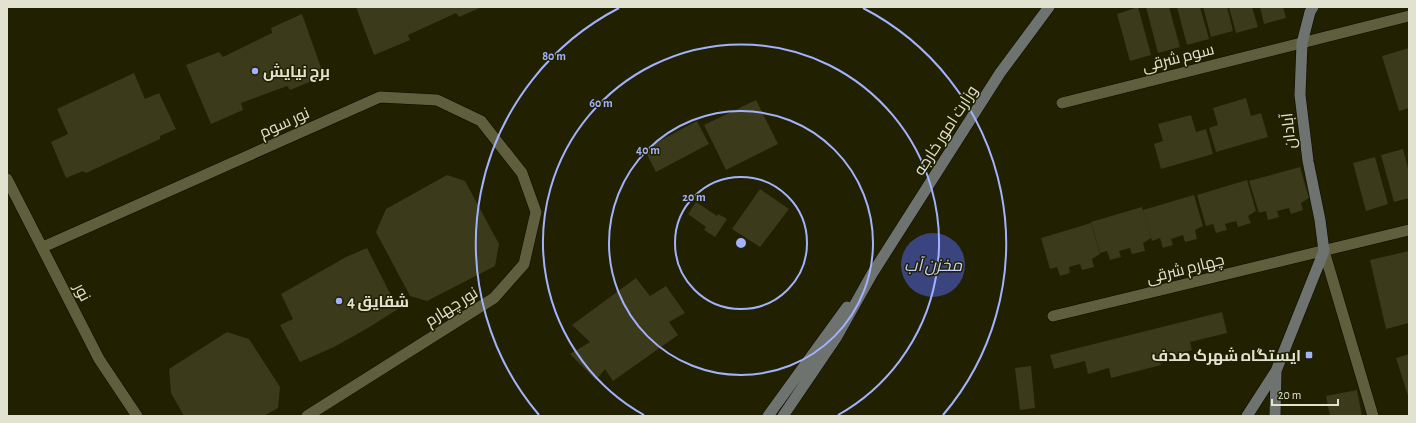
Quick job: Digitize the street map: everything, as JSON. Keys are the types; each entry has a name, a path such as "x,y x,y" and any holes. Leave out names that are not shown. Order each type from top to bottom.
{"main road":[{"name":"وزارت امور خارجه","path":"783,416 836,338 872,274 1000,73 1049,7"},
{"name":"آبادان","path":"1247,416 1276,371 1324,251 1320,220 1308,161 1300,95 1302,43 1310,12 1313,7"},
{"name":"وزارت امور خارجه","path":"768,416 828,332 872,274"},
{"name":"آبادان","path":"1275,416 1276,371"}],"street":[{"name":"سوم شرقی","path":"1062,103 1409,16"},
{"name":"نور سوم","path":"43,247 380,97 437,100 481,121 522,173"},
{"name":"نور چهارم","path":"307,416 494,298 524,264 536,212 522,173"},
{"name":"نور","path":"7,179 99,359 137,416"},
{"name":"چهارم شرقی","path":"1053,316 1409,230"},
{"name":"آبادان","path":"1324,251 1373,416"}],"water":[{"name":"مخزن آب","path":"933,233 945,235 956,242 963,253 965,265 963,277 956,288 945,295 933,297 921,295 910,288 903,277 901,265 903,253 910,242 921,235"}],"building":[{"path":"356,7 482,7 459,17 456,13 408,35 410,40 374,55"},
{"path":"1138,7 1151,55 1130,61 1117,14"},
{"path":"1146,7 1169,7 1180,47 1158,53"},
{"path":"1177,7 1200,7 1209,39 1187,45"},
{"path":"1203,7 1227,7 1233,31 1211,37"},
{"path":"1229,7 1252,7 1258,27 1236,33"},
{"path":"1260,7 1283,7 1286,18 1264,24"},
{"name":"برج نیایش","path":"302,14 324,76 290,90 287,86 241,103 243,110 211,124 186,65 219,52 223,57 272,33 271,28"},
{"path":"1409,48 1409,108 1399,111 1382,56"},
{"path":"134,73 145,99 159,93 176,129 160,136 160,139 86,173 83,171 66,178 51,142 68,134 57,109"},
{"path":"1246,98 1251,116 1261,113 1268,137 1216,152 1209,128 1218,125 1213,108"},
{"path":"756,100 778,144 726,170 704,125"},
{"path":"1191,115 1196,132 1206,129 1213,154 1161,169 1154,144 1163,141 1158,124"},
{"path":"697,121 709,144 656,172 644,149"},
{"path":"1403,149 1409,172 1409,198 1394,202 1381,155"},
{"path":"1375,157 1388,204 1366,211 1353,163"},
{"path":"1300,167 1309,198 1301,203 1303,210 1291,214 1289,208 1277,211 1279,217 1268,220 1266,211 1259,213 1249,181"},
{"path":"447,175 465,181 499,244 495,266 427,301 410,296 376,232 386,209"},
{"path":"1247,180 1256,211 1248,216 1251,223 1238,227 1236,221 1225,224 1227,230 1216,233 1213,224 1206,226 1197,195"},
{"path":"760,189 789,209 760,247 732,229"},
{"path":"1194,195 1203,226 1195,230 1197,239 1185,242 1183,235 1171,239 1173,245 1163,248 1160,238 1152,241 1143,210"},
{"path":"696,202 717,216 718,214 727,219 715,237 704,230 706,227 688,214"},
{"path":"1142,207 1151,238 1143,243 1145,251 1132,254 1130,248 1119,251 1121,257 1110,260 1107,251 1100,253 1091,222"},
{"path":"1091,223 1100,254 1092,259 1094,267 1082,270 1080,264 1069,267 1070,273 1060,276 1057,267 1050,269 1041,238"},
{"name":"شقایق 4","path":"367,248 398,309 334,347 300,362 280,325 293,319 281,294 346,257"},
{"path":"1409,251 1409,323 1386,329 1370,260"},
{"path":"636,278 650,296 666,286 685,313 669,322 678,335 613,381 605,369 596,380 570,354 590,342 572,325"},
{"path":"1222,312 1227,333 1190,342 1192,350 1160,359 1161,365 1111,378 1109,368 1088,374 1085,361 1054,369 1050,355"},
{"path":"227,332 249,339 280,387 278,408 264,416 184,416 171,393 169,369"},
{"path":"1409,354 1409,399 1396,358"},
{"path":"1031,366 1035,408 1020,410 1015,368"},
{"path":"1357,390 1362,416 1330,416 1326,396"}],"place":[{"name":"برج نیایش","path":"255,71"},
{"name":"شقایق 4","path":"339,301"},
{"name":"ایستگاه شهرک صدف","path":"1309,355"}]}
